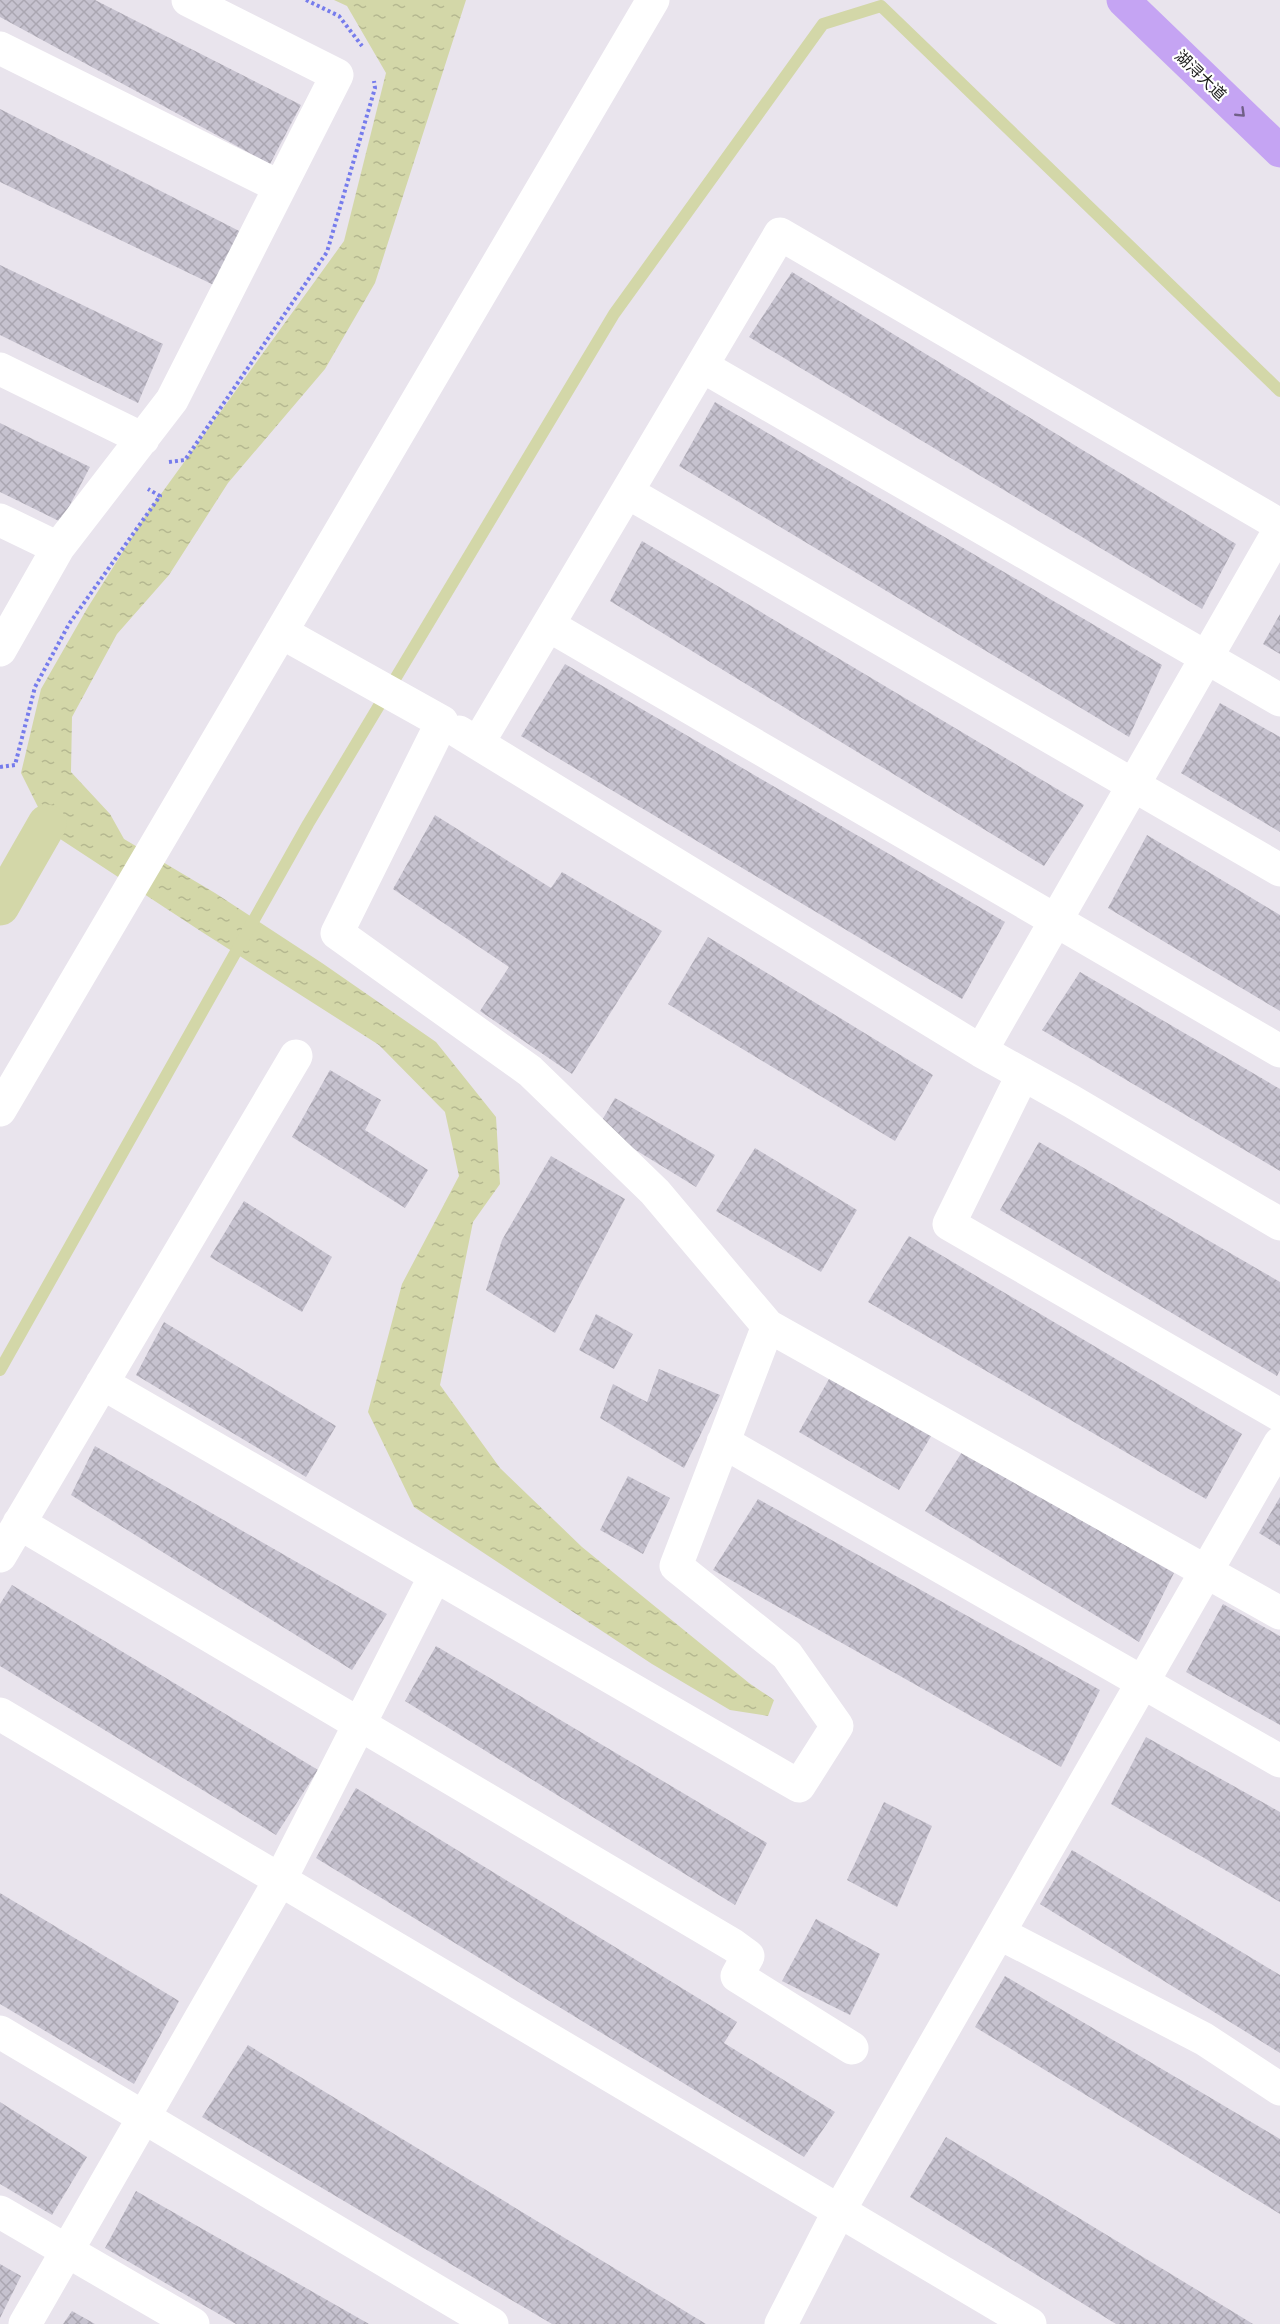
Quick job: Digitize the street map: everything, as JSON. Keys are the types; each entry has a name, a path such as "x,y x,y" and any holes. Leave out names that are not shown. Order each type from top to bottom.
{"main road":[{"name":"湖浔大道","path":"1123,0 1280,150"}],"street":[{"path":"0,650 58,548 172,400 337,75 188,0"},
{"path":"0,1110 653,0"},
{"path":"0,48 280,188"},
{"path":"478,743 780,234 1280,527 981,1051"},
{"path":"702,366 1280,700"},
{"path":"0,369 142,439"},
{"path":"627,492 1280,870"},
{"path":"0,520 58,548"},
{"path":"548,625 1280,1051"},
{"path":"281,632 478,743 981,1051 1280,1224"},
{"path":"442,722 337,933 530,1071 655,1192 768,1326 1280,1614"},
{"path":"0,1556 296,1056"},
{"path":"1023,1074 949,1224 1280,1415"},
{"path":"102,1383 799,1786 837,1726 787,1655 676,1566 768,1326"},
{"path":"723,1442 1280,1761"},
{"path":"781,2324 839,2211 1280,1443"},
{"path":"19,1523 733,1945 748,1956 737,1976 852,2048"},
{"path":"25,2324 280,1880 435,1576"},
{"path":"0,1714 1030,2324"},
{"path":"999,1933 1204,2039 1280,2089"},
{"path":"0,2032 492,2324"},
{"path":"0,2212 193,2324"}],"water":[{"path":"334,0 466,0 375,283 325,369 228,483 169,575 117,634 72,717 71,772 110,814 124,839 215,893 436,1042 496,1117 500,1184 473,1222 440,1385 500,1468 582,1547 749,1683 774,1700 768,1716 730,1710 652,1664 414,1507 368,1412 402,1284 459,1176 445,1112 379,1045 51,833 21,773 41,689 88,607 148,512 344,241 386,73 347,6"}],"building":[{"path":"0,0 95,0 301,105 270,164 0,17"},
{"path":"0,109 247,235 222,289 0,182"},
{"path":"0,265 163,344 138,403 0,335"},
{"path":"792,272 1236,544 1202,609 749,337"},
{"path":"715,402 1162,665 1129,737 679,466"},
{"path":"0,423 90,467 61,522 0,492"},
{"path":"642,541 1084,805 1044,866 610,601"},
{"path":"1280,614 1280,654 1263,644"},
{"path":"565,664 1005,922 962,999 521,736"},
{"path":"1220,703 1280,737 1280,832 1181,773"},
{"path":"435,815 551,888 562,872 662,931 572,1074 480,1011 509,967 393,889"},
{"path":"1147,835 1280,915 1280,1011 1108,908"},
{"path":"708,937 933,1075 895,1141 668,1004"},
{"path":"1080,972 1280,1089 1280,1171 1042,1030"},
{"path":"330,1070 381,1100 365,1130 428,1170 405,1208 292,1137"},
{"path":"615,1098 715,1155 696,1187 598,1127"},
{"path":"1039,1142 1280,1282 1280,1370 1277,1376 1000,1210"},
{"path":"755,1148 857,1210 821,1272 716,1211"},
{"path":"551,1156 625,1199 555,1333 486,1290 502,1240"},
{"path":"244,1201 332,1257 302,1312 210,1257"},
{"path":"909,1236 1242,1434 1206,1499 868,1302"},
{"path":"596,1314 633,1334 614,1369 579,1350"},
{"path":"164,1322 336,1426 306,1477 136,1375"},
{"path":"659,1369 720,1395 684,1468 600,1418 613,1384 647,1402"},
{"path":"833,1372 933,1433 899,1490 799,1432"},
{"path":"95,1446 387,1614 352,1670 71,1495"},
{"path":"962,1452 1174,1573 1139,1642 925,1511"},
{"path":"628,1476 670,1498 643,1554 600,1530"},
{"path":"1280,1497 1280,1546 1259,1533"},
{"path":"758,1499 1100,1690 1061,1767 713,1570"},
{"path":"12,1585 318,1770 276,1835 0,1666 0,1604"},
{"path":"1223,1604 1280,1636 1280,1725 1186,1672"},
{"path":"436,1646 767,1843 735,1905 405,1701"},
{"path":"1146,1737 1280,1812 1280,1902 1111,1804"},
{"path":"356,1788 737,2022 724,2043 835,2112 804,2157 316,1858"},
{"path":"884,1802 932,1826 897,1907 847,1880"},
{"path":"1072,1850 1280,1975 1280,2053 1040,1904"},
{"path":"0,1893 179,2001 134,2084 0,2004"},
{"path":"816,1919 880,1954 850,2015 782,1981"},
{"path":"1005,1976 1280,2139 1280,2214 975,2027"},
{"path":"248,2045 706,2324 552,2324 202,2117"},
{"path":"0,2102 87,2157 52,2215 0,2184"},
{"path":"946,2137 1253,2324 1116,2324 910,2197"},
{"path":"136,2191 369,2324 236,2324 105,2248"},
{"path":"0,2264 21,2276 0,2318"},
{"path":"72,2311 95,2324 63,2324"}],"waterway":[{"path":"0,1370 308,824 614,314 823,24 881,6 1280,391"},
{"path":"0,906 47,824"}]}
